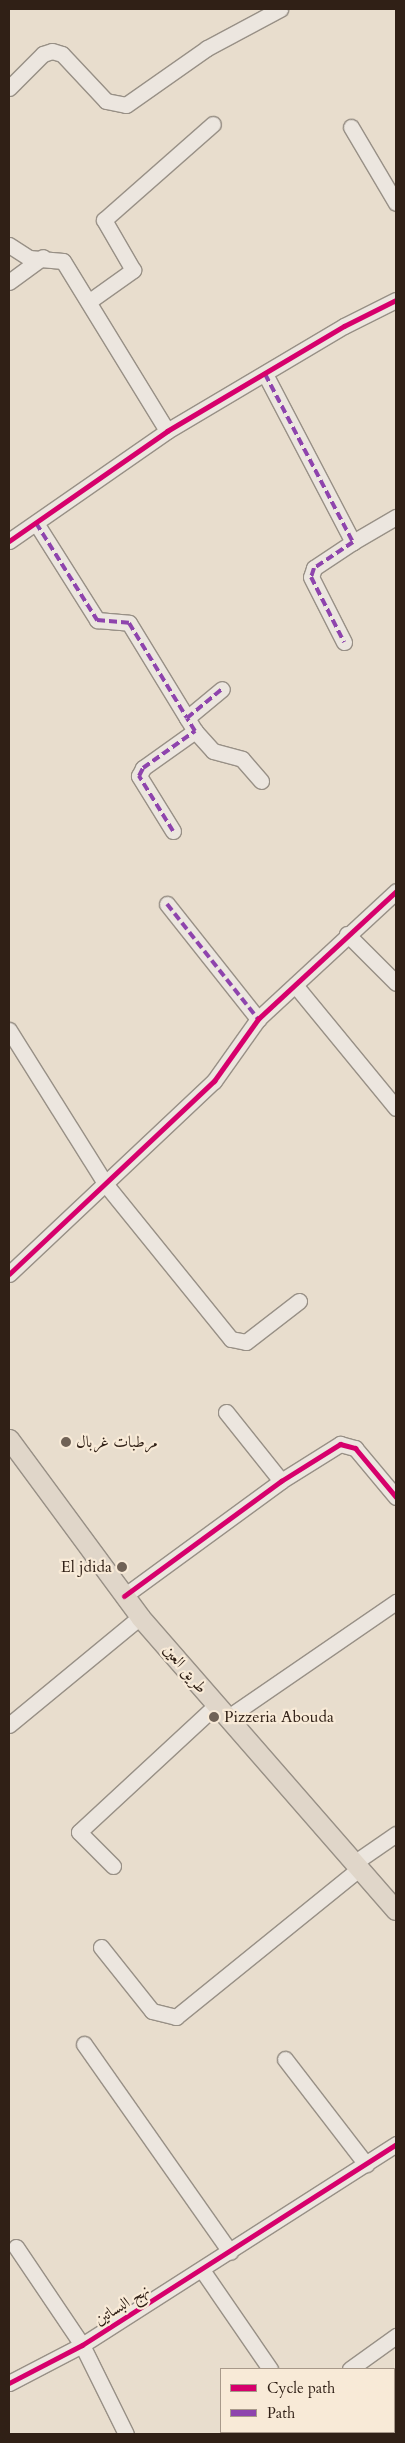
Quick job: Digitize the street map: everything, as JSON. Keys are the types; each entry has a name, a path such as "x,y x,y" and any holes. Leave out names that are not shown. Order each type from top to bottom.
{"main road":[{"name":"طريق العين","path":"9,1439 140,1617 396,1910"}],"street":[{"path":"9,88 43,54 52,51 62,54 106,101 126,105 207,48 280,9"},
{"path":"91,300 133,270 104,220 213,124"},
{"path":"351,127 396,203"},
{"path":"9,245 29,258 43,257 63,260 91,300 167,431"},
{"path":"9,282 43,257"},
{"path":"9,541 167,431 344,326 396,300"},
{"path":"265,374 353,542"},
{"path":"344,642 311,577 314,568 396,517"},
{"path":"36,522 98,620 129,623 191,724 213,751 242,759 261,781"},
{"path":"174,831 140,776 143,768 191,724 222,689"},
{"path":"9,1274 107,1186 214,1081 258,1020 396,891"},
{"path":"167,904 258,1020"},
{"path":"348,934 396,983"},
{"path":"295,985 396,1108"},
{"path":"9,1030 107,1186 231,1339 246,1342 299,1301"},
{"path":"226,1412 281,1481"},
{"path":"124,1596 281,1481 346,1444 396,1497"},
{"path":"113,1866 80,1832 222,1712 396,1602"},
{"path":"9,1725 140,1617"},
{"path":"101,1947 152,2011 176,2017 396,1834"},
{"path":"84,2044 230,2252"},
{"path":"285,2059 366,2164"},
{"name":"نهج البساتين","path":"9,2383 82,2345 202,2270 396,2144"},
{"path":"16,2247 82,2345 126,2434"},
{"path":"202,2270 269,2368"},
{"path":"351,2368 396,2336"}],"marked path":[{"path":"265,374 353,542 314,568 311,577 344,642"},
{"path":"36,523 97,620 129,623 187,718 222,689"},
{"path":"173,831 139,776 143,768 195,731 187,718"},
{"path":"167,904 258,1019"}],"cycle path":[{"path":"9,541 167,431 344,326 396,300"},
{"path":"9,1274 214,1081 258,1019 396,891"},
{"path":"124,1596 281,1481 340,1444 355,1448 396,1497"},
{"path":"9,2383 82,2345 396,2144"}],"place":[{"name":"مرطبات غربال","path":"66,1442"},
{"name":"El jdida","path":"122,1567"},
{"name":"Pizzeria Abouda","path":"214,1717"}]}
